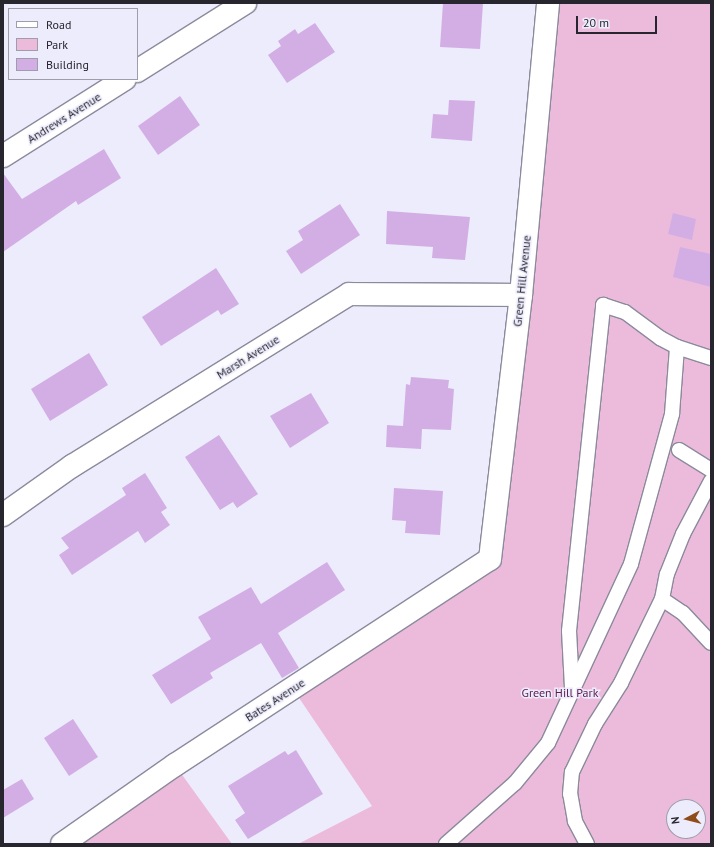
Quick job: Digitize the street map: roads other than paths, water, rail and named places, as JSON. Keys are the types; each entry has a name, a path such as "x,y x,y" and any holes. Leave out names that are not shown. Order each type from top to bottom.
{"street":[{"path":"138,70 245,3"},
{"name":"Green Hill Avenue","path":"490,559 522,295 548,3"},
{"name":"Andrews Avenue","path":"3,156 123,80"},
{"name":"Marsh Avenue","path":"3,515 72,466 349,294 522,295"},
{"name":"Bates Avenue","path":"62,844 175,765 490,559"}],"lane":[{"path":"572,690 569,631 603,305 625,312 660,338 677,347 711,358"},
{"path":"446,844 515,783 548,743 631,564 672,414 677,347"},
{"path":"679,450 711,470"},
{"path":"587,844 575,821 570,794 572,772 595,724 621,683 662,599 667,574 683,534 711,481"},
{"path":"662,599 683,613 711,643"}],"park label":[{"name":"Green Hill Park","path":"560,693"}]}
